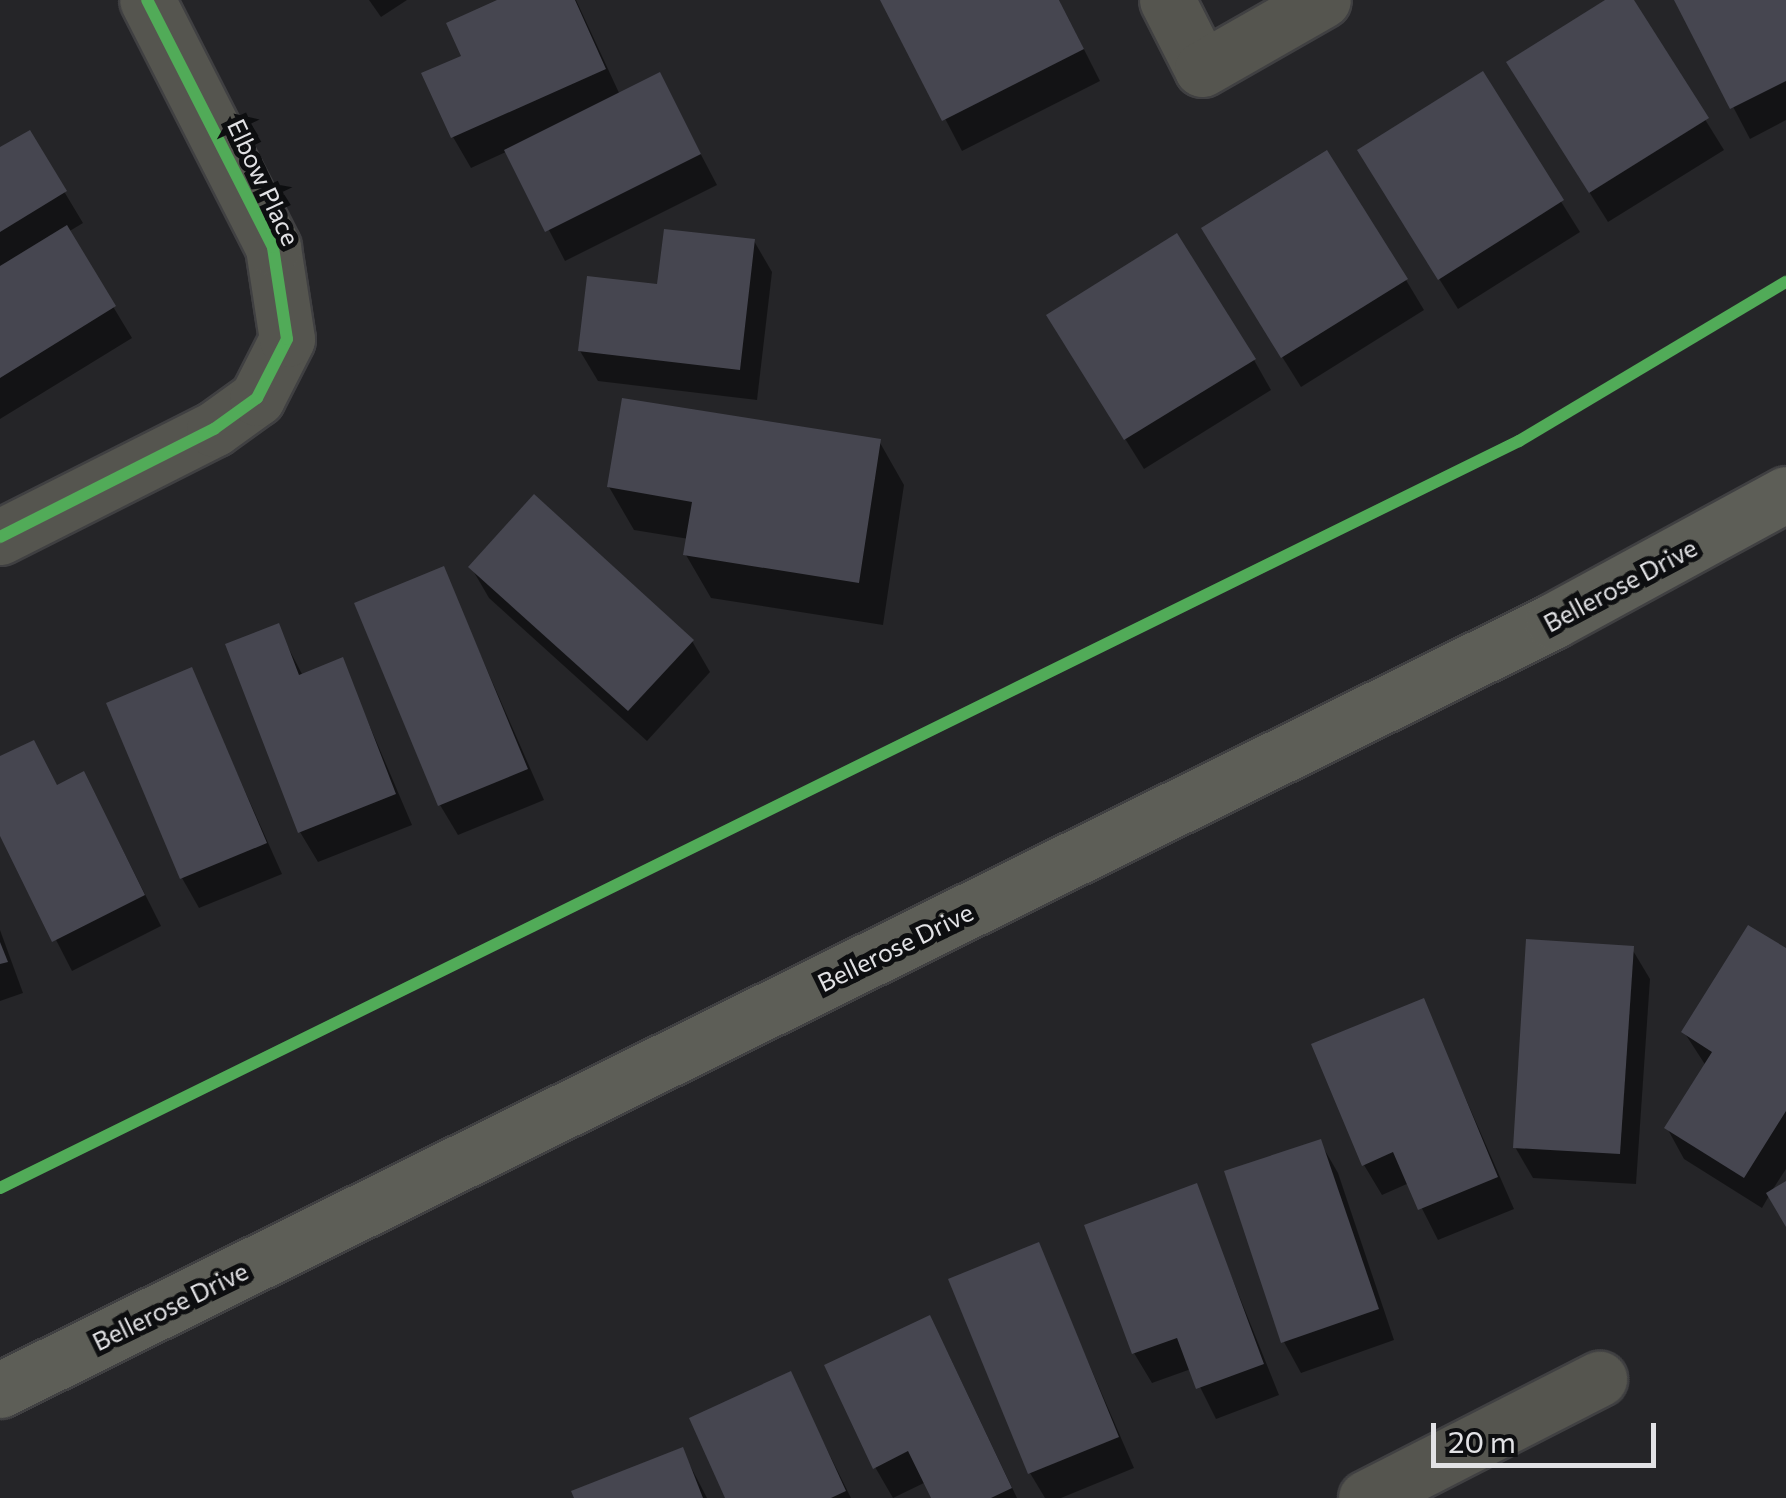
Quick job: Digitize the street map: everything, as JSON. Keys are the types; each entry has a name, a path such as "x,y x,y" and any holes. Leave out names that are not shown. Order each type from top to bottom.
{"main road":[{"name":"Bellerose Drive","path":"0,1390 1553,622 1786,494"}],"street":[{"name":"Elbow Place","path":"0,537 214,429 257,398 287,340 273,247 147,0"},
{"path":"1167,0 1202,69 1323,0"},
{"path":"1366,1498 1599,1380"}],"building":[{"path":"497,0 575,0 606,69 451,138 421,73 461,56 446,23"},
{"path":"880,0 1059,0 1084,49 942,121"},
{"path":"1605,0 1634,0 1709,118 1589,193 1506,62"},
{"path":"1674,0 1786,0 1786,81 1730,109"},
{"path":"1483,71 1564,200 1438,280 1357,150"},
{"path":"660,72 701,154 545,232 504,150"},
{"path":"30,130 67,191 0,232 0,147"},
{"path":"1327,150 1408,279 1281,358 1201,228"},
{"path":"67,225 116,306 0,378 0,266"},
{"path":"664,229 755,239 740,370 578,351 587,276 657,284"},
{"path":"1177,233 1256,359 1124,440 1046,315"},
{"path":"622,398 881,439 859,583 683,555 692,502 607,487"},
{"path":"534,494 694,640 628,711 468,567"},
{"path":"444,566 528,769 438,806 354,603"},
{"path":"279,623 299,675 343,657 396,794 298,833 225,644"},
{"path":"192,667 267,843 180,879 106,703"},
{"path":"34,740 57,785 84,771 145,895 52,942 0,836 0,756"},
{"path":"1748,925 1786,948 1786,1111 1744,1178 1664,1128 1712,1052 1681,1032"},
{"path":"1526,939 1634,946 1620,1154 1513,1148"},
{"path":"0,942 8,962 0,964"},
{"path":"1424,998 1498,1177 1418,1210 1393,1152 1362,1166 1311,1044"},
{"path":"1321,1139 1379,1309 1281,1343 1224,1171"},
{"path":"1786,1181 1786,1227 1766,1193"},
{"path":"1197,1183 1264,1364 1196,1389 1177,1338 1132,1354 1084,1225"},
{"path":"1039,1242 1119,1437 1028,1474 948,1279"},
{"path":"930,1315 1012,1488 991,1498 931,1498 908,1451 873,1469 824,1365"},
{"path":"791,1371 846,1491 831,1498 725,1498 689,1418"},
{"path":"683,1447 703,1498 574,1498 571,1491"}],"cycle path":[{"path":"0,537 214,429 257,398 287,339 273,247 147,0"},
{"path":"0,1188 1519,441 1786,282"}]}
